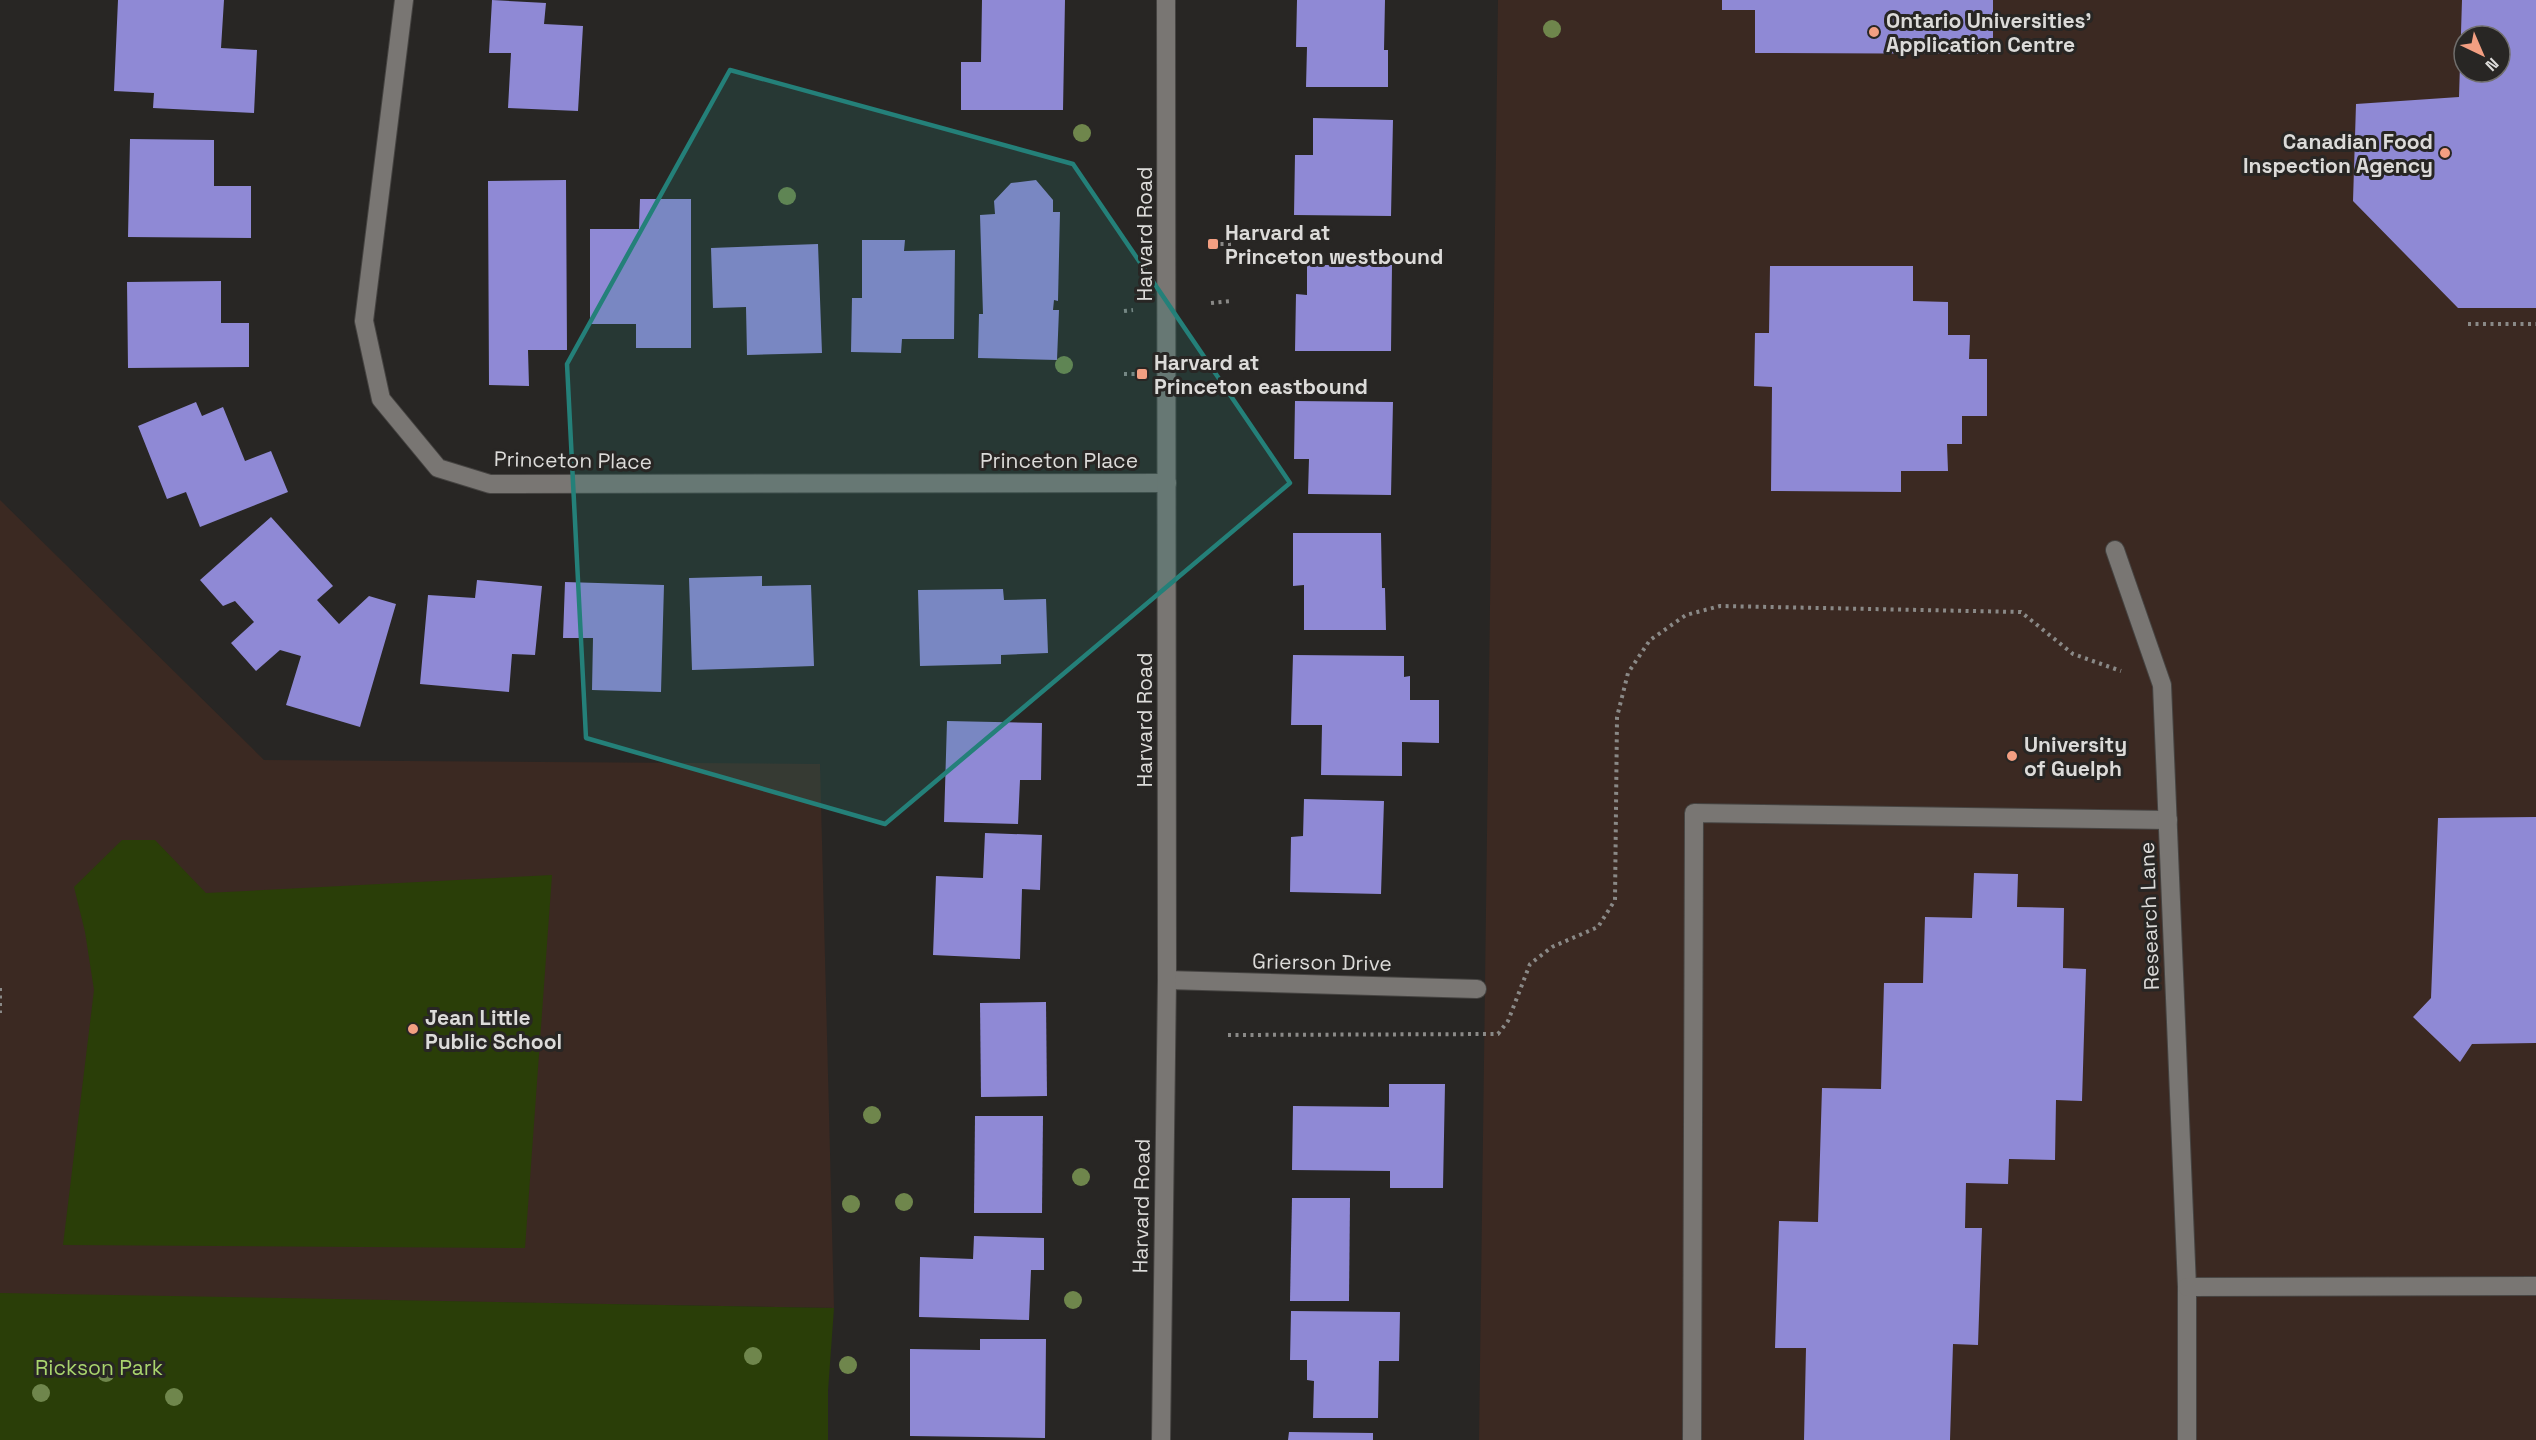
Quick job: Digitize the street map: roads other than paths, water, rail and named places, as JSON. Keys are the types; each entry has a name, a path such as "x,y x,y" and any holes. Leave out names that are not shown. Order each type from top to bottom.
{"street":[{"name":"Princeton Place","path":"405,0 364,321 381,399 438,468 490,484 1167,483"},
{"name":"Harvard Road","path":"1161,1440 1167,980 1166,0"},
{"name":"Research Lane","path":"2115,550 2162,685 2187,1287 2187,1440"},
{"path":"1692,1440 1694,813 2168,820"},
{"name":"Grierson Drive","path":"1167,980 1477,988"},
{"path":"2187,1287 2536,1286"}],"place":[{"name":"Ontario Universities' Application Centre","path":"1874,32"},
{"name":"Canadian Food Inspection Agency","path":"2445,153"},
{"name":"Harvard at Princeton westbound","path":"1213,244"},
{"name":"Harvard at Princeton eastbound","path":"1142,374"},
{"name":"University of Guelph","path":"2012,756"},
{"name":"Jean Little Public School","path":"413,1029"}],"park label":[{"name":"Rickson Park","path":"99,1367"}]}
